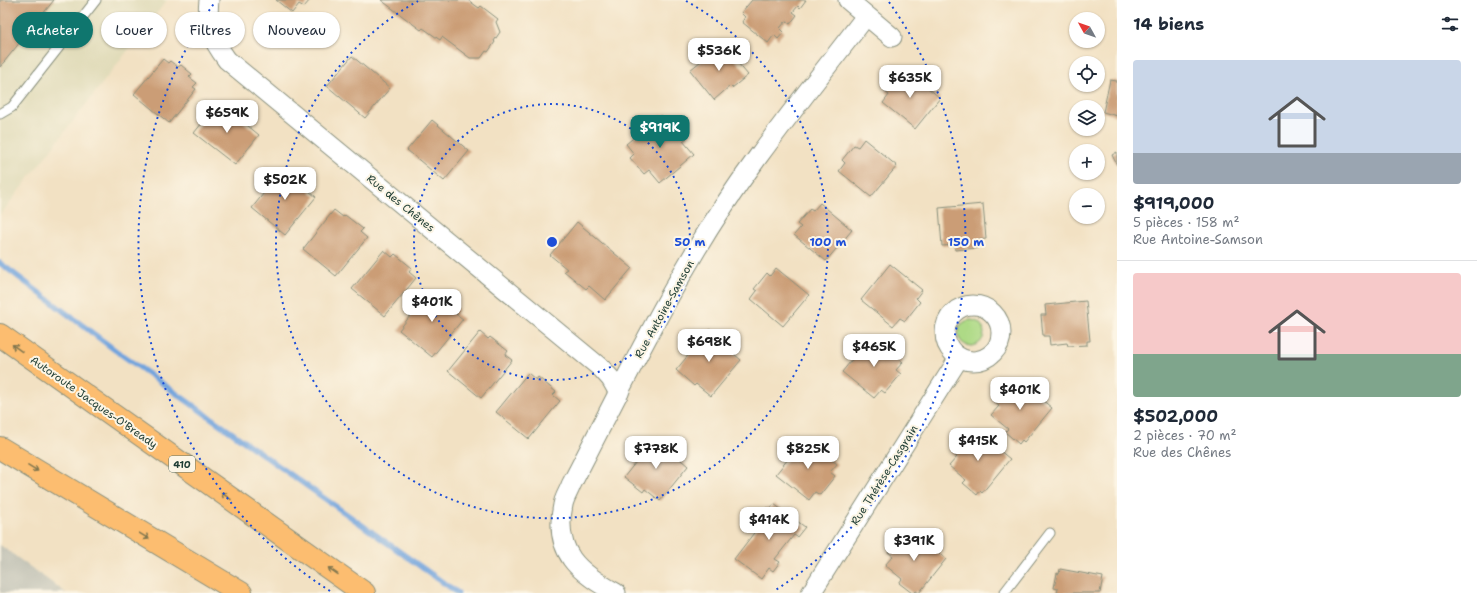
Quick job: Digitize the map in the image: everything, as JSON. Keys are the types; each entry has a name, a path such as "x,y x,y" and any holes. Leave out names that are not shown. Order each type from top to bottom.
{"highway":[{"name":"Autoroute Jacques-O'Bready","path":"0,335 364,593"},
{"path":"0,448 240,593"}],"street":[{"name":"Rue des Chênes","path":"209,0 209,30 215,44 227,60 602,369 612,379 619,393"},
{"path":"848,0 892,37"},
{"name":"Rue Antoine-Samson","path":"616,593 588,576 575,564 567,552 562,536 561,519 563,504 571,485 696,250 718,215 766,145 866,16"},
{"name":"Rue Thérèse-Casgrain","path":"811,593 959,358"}],"lane":[{"path":"0,114 12,107 96,0"},
{"path":"1004,593 1050,533"}],"shaded area":[{"path":"0,0 167,0 158,12 101,12 101,48 130,48 0,215"},
{"path":"0,545 66,593 0,593"}],"green space":[{"path":"971,320 980,324 984,333 980,342 971,346 962,342 958,333 962,324"}],"building":[{"path":"0,0 54,0 44,12 12,12 12,48 15,48 0,67"},
{"path":"276,0 310,0 304,7 299,4 293,12"},
{"path":"381,0 468,0 479,8 481,6 498,19 496,22 500,32 488,52 486,51 481,58 470,58 442,37 440,40 423,28 421,30"},
{"path":"752,0 806,0 800,8 798,6 793,12 797,15 790,24 786,21 780,28 784,32 778,39 774,35 768,43 742,22 745,17 741,13"},
{"path":"722,44 748,75 732,88 730,86 714,100 690,70"},
{"path":"352,56 390,88 365,118 327,86"},
{"path":"163,59 168,63 170,61 178,67 181,65 192,74 189,77 197,83 193,87 196,89 169,123 134,94"},
{"path":"908,71 940,98 915,129 883,103 889,95 885,92 898,77 901,79"},
{"path":"1110,80 1117,81 1117,116 1105,113 1105,103"},
{"path":"219,102 259,135 235,165 194,133"},
{"path":"661,115 669,124 674,120 688,137 683,141 694,154 660,183 649,170 644,174 630,158 634,154 626,144"},
{"path":"432,120 469,151 444,181 407,150"},
{"path":"864,139 897,166 871,197 839,171 845,163 842,160 854,145 858,147"},
{"path":"1117,152 1117,165 1112,155"},
{"path":"283,169 292,176 294,173 311,187 309,191 316,197 285,235 252,208"},
{"path":"820,203 852,230 826,261 794,235 801,227 797,224 810,209 813,211"},
{"path":"983,204 986,239 977,240 978,248 955,250 954,245 942,246 939,208"},
{"path":"334,210 343,217 345,215 363,229 360,232 367,238 336,276 303,249"},
{"path":"577,222 632,268 605,300 589,286 586,289 564,271 567,269 550,255"},
{"path":"384,250 392,257 395,254 412,268 409,272 416,278 385,316 352,289"},
{"path":"890,264 922,290 916,298 920,302 905,321 900,318 893,326 861,300"},
{"path":"776,268 809,295 783,326 751,299 757,291 754,289 767,273 770,276"},
{"path":"430,291 439,298 441,296 458,310 456,314 463,319 432,357 399,330"},
{"path":"1086,301 1090,341 1087,341 1087,345 1068,346 1067,343 1050,345 1049,336 1043,336 1041,315 1046,315 1045,305"},
{"path":"710,329 729,346 727,348 741,360 711,396 696,384 694,386 676,370"},
{"path":"480,332 488,339 490,337 508,351 505,355 512,360 481,398 448,371"},
{"path":"871,336 903,362 896,370 901,374 885,393 881,390 874,398 842,372"},
{"path":"528,373 536,380 538,377 556,392 553,395 560,401 529,439 496,412"},
{"path":"1019,381 1052,408 1024,442 1022,440 1019,444 1005,432 1008,429 991,415 999,406 994,402 1007,385 1012,389"},
{"path":"977,432 1010,459 982,493 980,491 977,495 963,483 966,480 949,466 957,457 952,453 966,436 971,440"},
{"path":"656,437 688,466 660,501 645,489 643,492 624,477"},
{"path":"805,438 837,464 830,472 835,476 820,495 815,492 809,500 776,474"},
{"path":"774,504 805,527 797,537 794,535 775,559 780,562 773,571 769,568 761,579 734,559 760,525 758,523 762,518 760,516 767,507 770,509"},
{"path":"913,532 946,559 919,593 916,591 912,593 899,583 902,579 885,565 893,556 888,552 902,535 907,539"},
{"path":"1060,569 1103,577 1100,593 1057,593 1058,589 1054,588 1057,573 1059,574"}],"waterway":[{"path":"0,263 115,350 458,593"}]}
